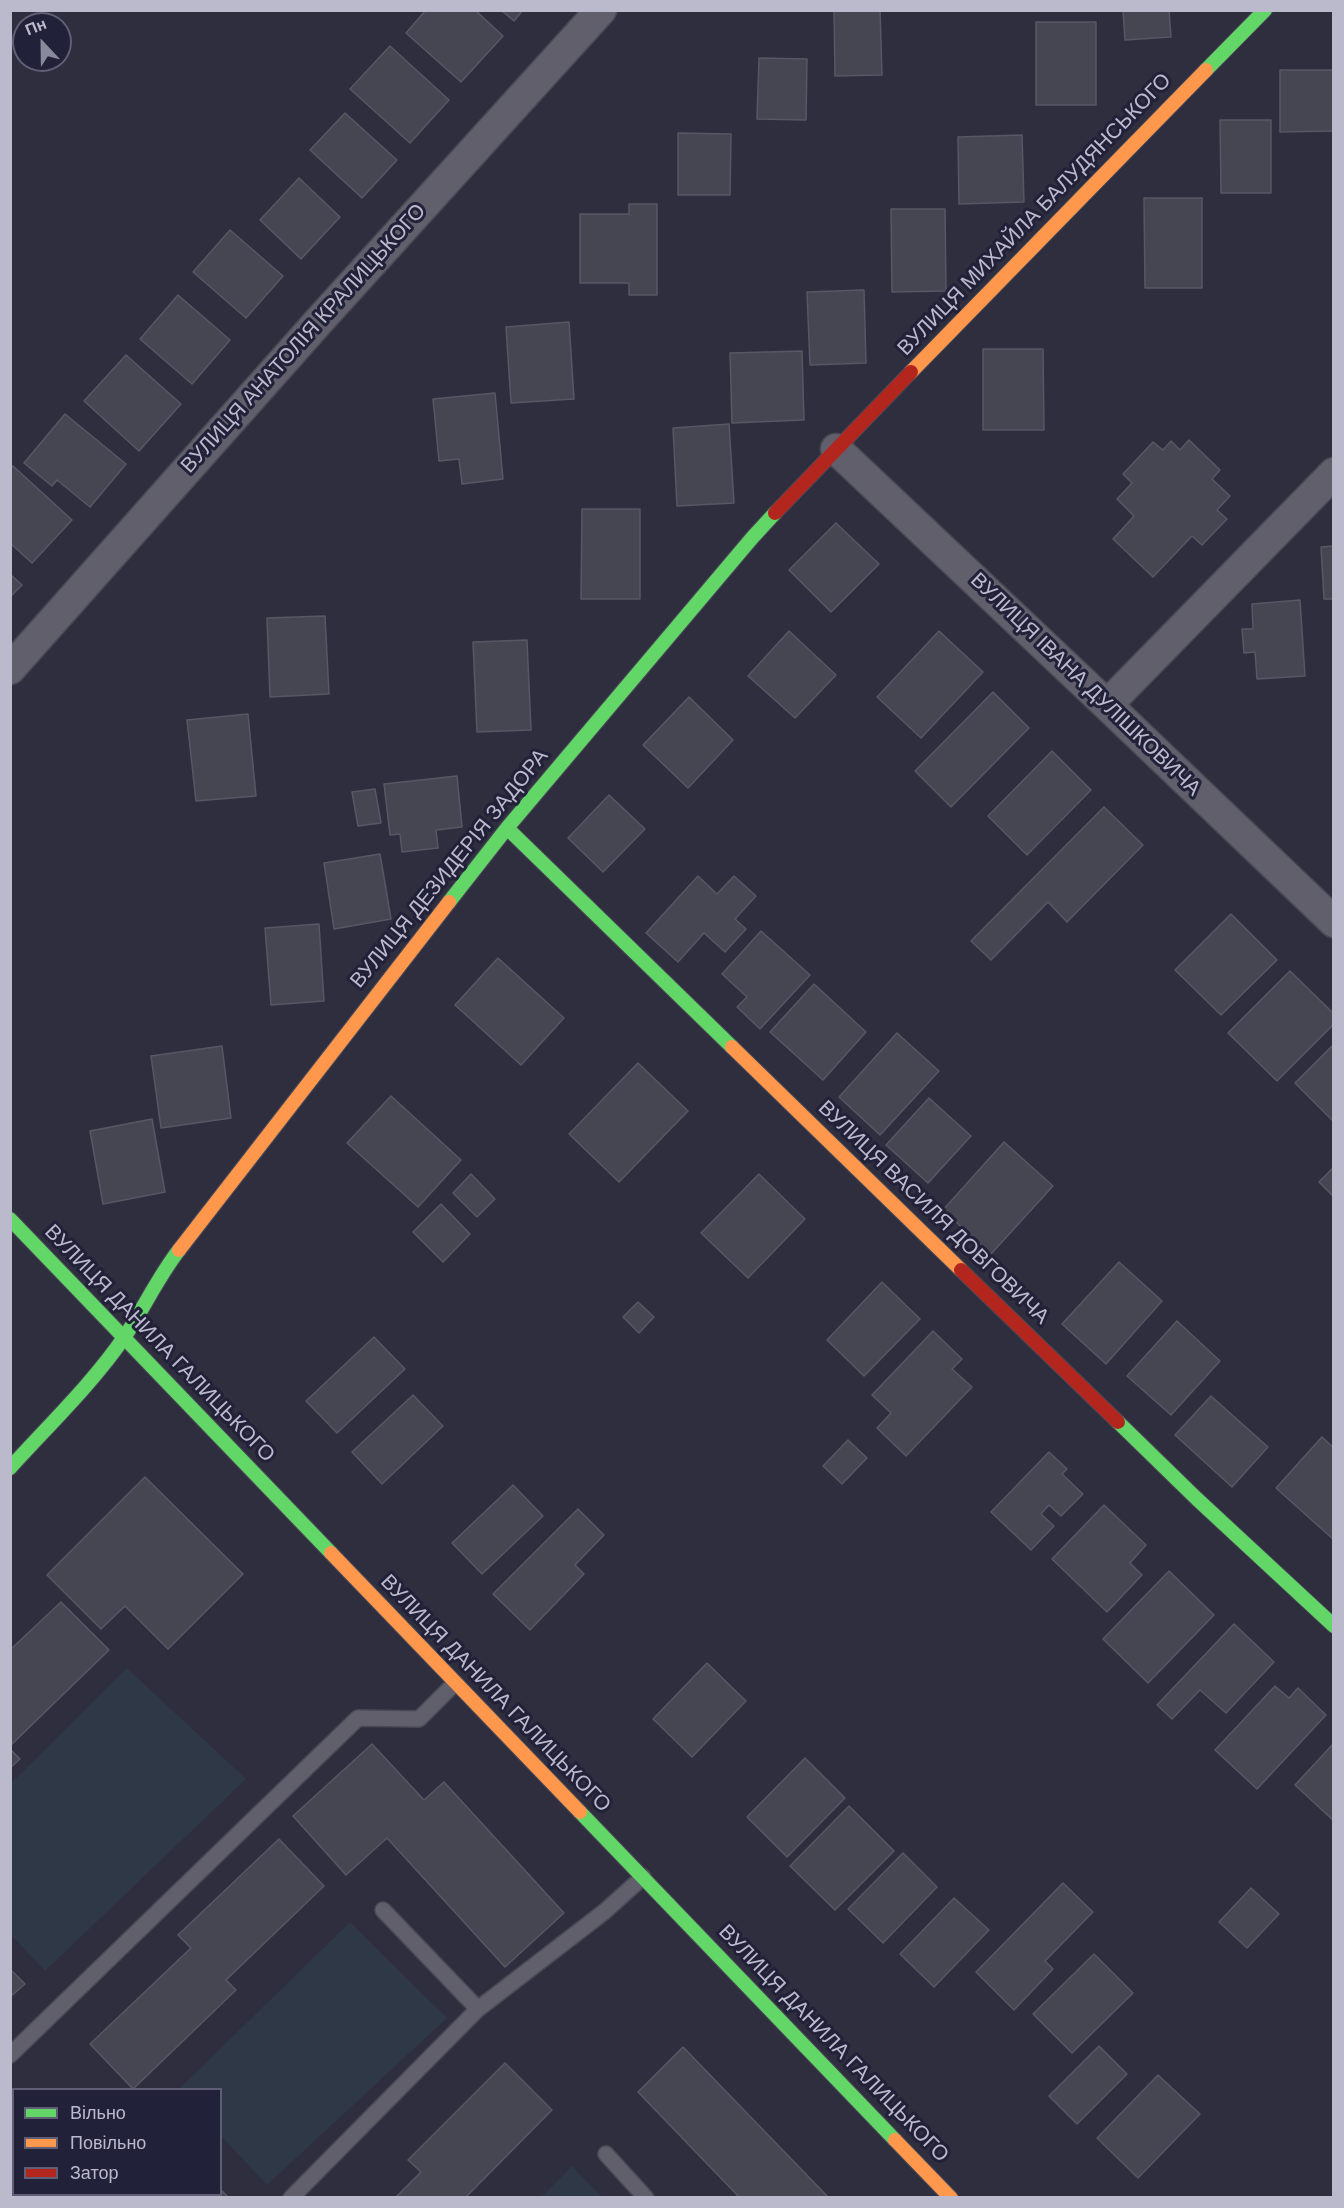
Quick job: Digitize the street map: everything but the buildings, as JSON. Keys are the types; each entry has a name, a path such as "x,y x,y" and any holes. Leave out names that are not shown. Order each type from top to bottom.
{"street":[{"name":"ВУЛИЦЯ АНАТОЛІЯ КРАЛИЦЬКОГО","path":"10,669 311,330 601,10"},
{"name":"ВУЛИЦЯ МИХАЙЛА БАЛУДЯНСЬКОГО","path":"836,449 1264,10"},
{"name":"ВУЛИЦЯ ІВАНА ДУЛІШКОВИЧА","path":"836,449 1334,922"},
{"name":"ВУЛИЦЯ ДЕЗИДЕРІЯ ЗАДОРА","path":"10,1468 90,1379 124,1337 167,1266 507,828 752,538 836,449"},
{"path":"1107,705 1334,473"},
{"name":"ВУЛИЦЯ ВАСИЛЯ ДОВГОВИЧА","path":"507,828 1180,1483 1334,1626"},
{"name":"ВУЛИЦЯ ДАНИЛА ГАЛИЦЬКОГО","path":"10,1219 951,2198"}],"lane":[{"path":"10,2055 358,1718 419,1719 455,1683"},
{"path":"291,2198 478,2009 604,1912 643,1877"},
{"path":"383,1910 478,2009"},
{"path":"606,2154 646,2198"}],"shaded area":[{"path":"127,1668 246,1779 45,1971 11,1935 11,1783"},
{"path":"350,1922 447,2018 267,2185 222,2137 222,2088 180,2088"},
{"path":"572,2166 602,2197 541,2197"}],"traffic: fast":[{"path":"1206,70 1265,10"},
{"path":"449,902 507,828 775,513"},
{"path":"507,828 732,1047"},
{"path":"10,1219 331,1553"},
{"path":"10,1468 85,1387 112,1353 179,1250"},
{"path":"1118,1422 1334,1626"},
{"path":"580,1812 895,2140"}],"traffic: slow":[{"path":"911,372 1206,70"},
{"path":"179,1250 449,902"},
{"path":"732,1047 961,1270"},
{"path":"331,1553 580,1812"},
{"path":"895,2140 951,2198"}],"traffic: jam":[{"path":"775,513 911,372"},
{"path":"961,1270 1118,1422"}]}
